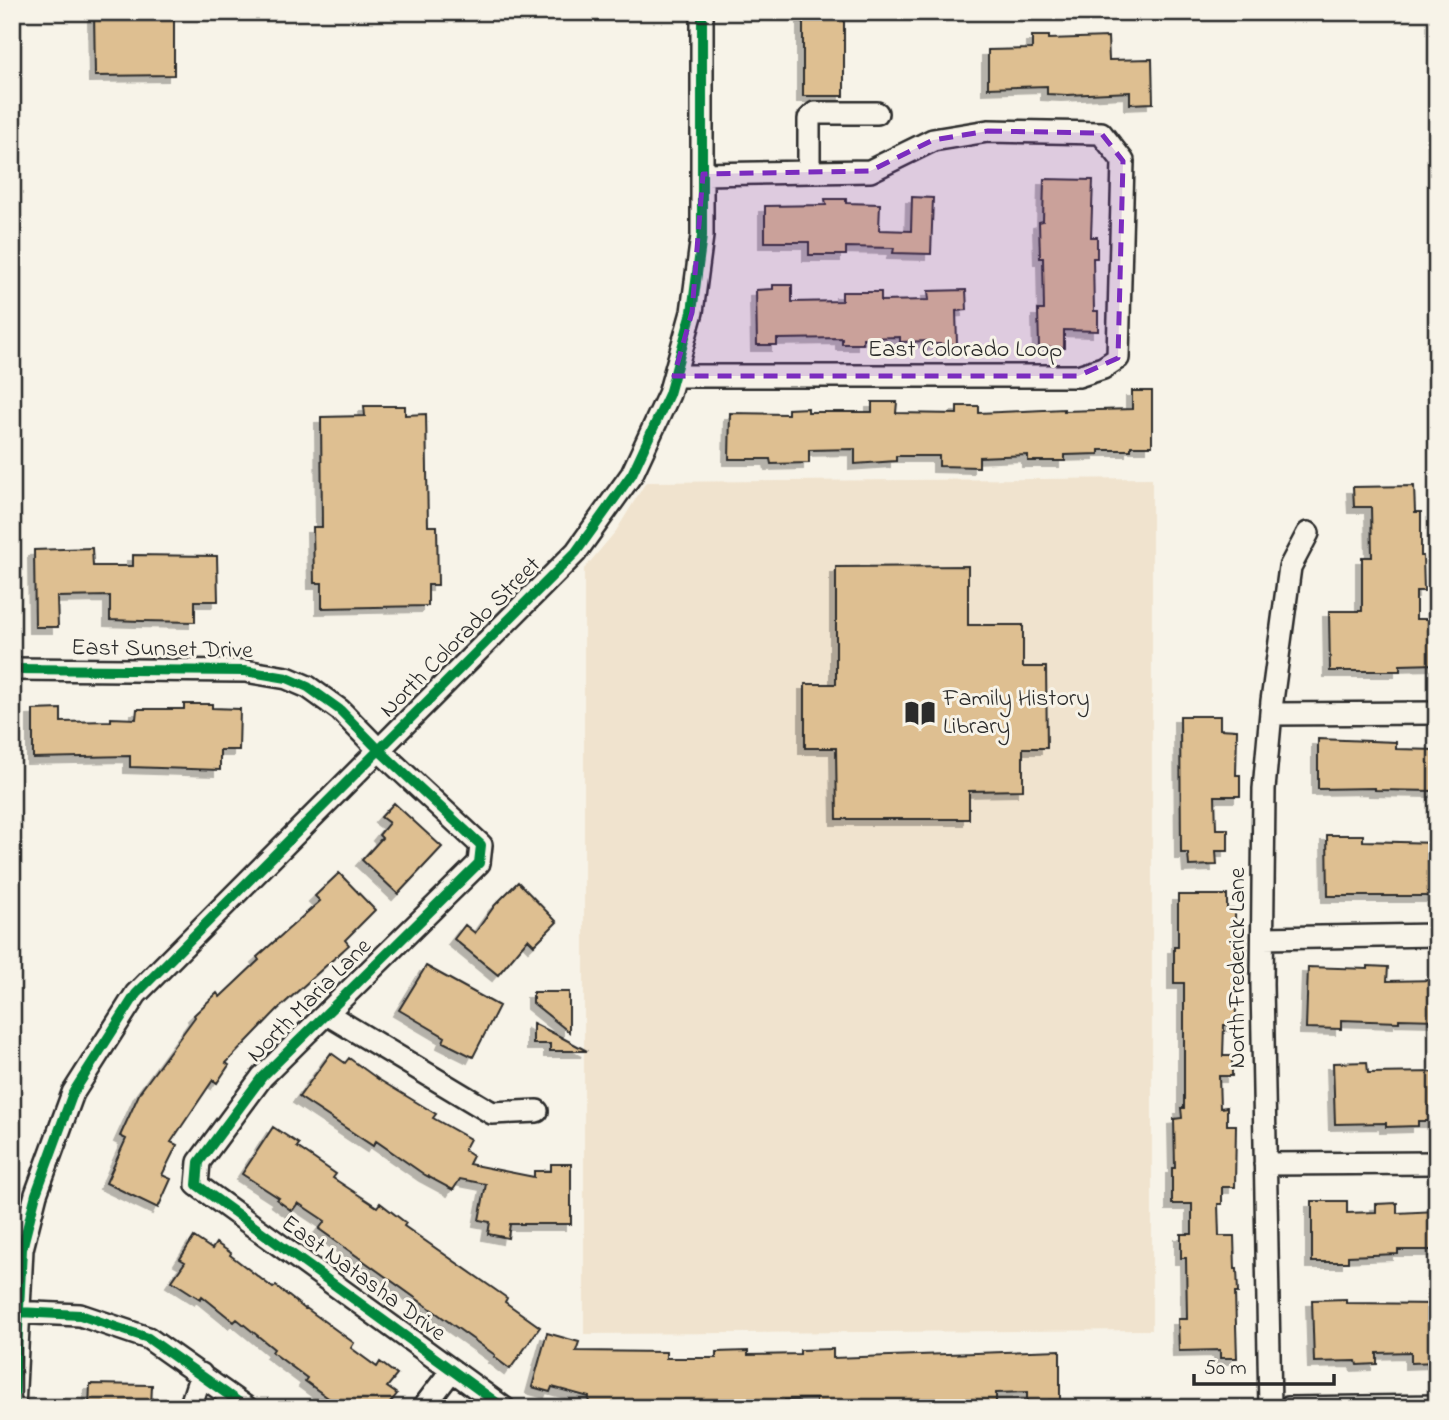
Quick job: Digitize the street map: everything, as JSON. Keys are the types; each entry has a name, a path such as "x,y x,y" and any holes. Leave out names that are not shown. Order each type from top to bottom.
{"street":[{"name":"North Colorado Street","path":"14,1408 15,1312 25,1238 36,1194 73,1093 136,994 576,552 632,474 670,394 692,312 702,236 702,12"},
{"path":"809,172 809,119 815,113 877,113"},
{"name":"East Colorado Loop","path":"674,376 1078,376 1103,368 1118,358 1123,160 1101,133 988,131 933,140 870,171 704,174"},
{"name":"North Frederick Lane","path":"1270,1408 1265,1164 1264,789 1290,567 1308,533"},
{"name":"East Sunset Drive","path":"12,669 245,671 276,675 308,687 340,710 481,845 479,863"},
{"path":"1271,714 1437,713"},
{"name":"North Maria Lane","path":"197,1185 199,1162 262,1077 479,863"},
{"path":"1263,938 1437,935"},
{"path":"327,1014 492,1113 537,1111"},
{"path":"1265,1164 1437,1163"},
{"name":"East Natasha Drive","path":"197,1185 504,1408"},
{"path":"15,1312 80,1315 148,1338 247,1408"},
{"path":"423,1408 452,1370"},
{"path":"190,1408 201,1374"},
{"path":"1289,1408 1437,1406"}],"highlighted area":[{"path":"988,131 1101,133 1123,161 1118,358 1078,376 674,376 692,312 703,174 870,171 933,140"}],"shaded area":[{"path":"1152,478 1152,1330 584,1334 584,569 616,531 646,482"}],"building":[{"path":"94,12 174,12 174,75 95,76"},
{"path":"803,17 844,17 844,96 803,96"},
{"path":"1032,36 1049,36 1049,39 1108,37 1109,60 1152,59 1153,103 1130,104 1130,92 1067,95 1047,94 1047,86 988,88 988,50 1032,49"},
{"path":"1044,179 1093,180 1091,237 1097,237 1097,258 1093,258 1094,311 1098,311 1098,331 1064,330 1064,348 1039,347 1038,310 1044,310 1039,222 1043,221"},
{"path":"912,197 933,198 931,254 893,253 894,248 846,247 846,255 809,255 809,242 765,242 765,206 826,205 825,199 880,204 879,230 911,231"},
{"path":"773,285 792,285 792,302 842,301 842,292 881,292 881,301 929,300 928,291 966,290 967,310 956,311 957,344 900,342 900,337 863,338 863,344 842,344 842,338 777,339 777,345 757,345 756,290 773,289"},
{"path":"1132,391 1152,391 1152,446 1131,446 1131,450 1099,450 1099,454 1065,455 1065,461 1028,461 1028,455 979,457 979,467 939,466 939,456 896,456 896,461 855,464 855,449 809,450 809,463 771,464 770,459 729,459 730,413 788,414 788,409 808,408 808,412 872,412 872,402 897,402 896,413 957,414 957,406 979,406 979,413 1132,409"},
{"path":"364,406 405,406 405,415 426,414 428,526 437,526 438,585 428,585 428,606 322,608 322,583 314,583 313,527 322,527 321,417 365,416"},
{"path":"1414,486 1415,512 1421,512 1424,591 1416,591 1416,619 1437,619 1437,664 1400,665 1400,671 1330,671 1329,611 1362,611 1362,557 1372,557 1371,507 1354,507 1353,487"},
{"path":"92,548 93,566 133,566 133,555 217,556 218,601 195,601 195,622 141,621 110,620 110,596 57,597 58,627 35,627 34,550"},
{"path":"968,566 968,625 1023,625 1023,667 1046,667 1047,748 1023,748 1023,790 969,791 969,819 837,819 836,748 805,748 805,684 836,684 836,567"},
{"path":"184,704 212,704 212,708 240,709 239,750 220,750 220,770 130,767 130,756 33,758 33,710 61,709 61,722 111,721 111,718 136,719 137,709 184,709"},
{"path":"1180,716 1220,716 1220,729 1237,730 1236,775 1240,775 1240,796 1215,796 1216,829 1228,829 1228,851 1216,851 1217,865 1189,866 1188,853 1181,853"},
{"path":"1318,739 1396,742 1396,749 1437,750 1437,791 1318,789"},
{"path":"394,803 442,847 398,894 362,860 382,838 379,835 389,823 381,817"},
{"path":"1327,835 1363,835 1363,841 1437,843 1437,896 1328,896"},
{"path":"339,873 375,910 345,940 349,945 278,1009 226,1063 229,1065 217,1083 213,1080 171,1142 177,1145 162,1175 171,1179 158,1208 106,1183 126,1139 120,1136 140,1092 194,1015 217,993 220,997 259,960 257,957 320,901 315,896"},
{"path":"518,882 557,922 534,945 528,939 498,975 454,939 465,925 475,933 495,905"},
{"path":"1178,895 1227,895 1227,909 1235,909 1236,1025 1224,1025 1223,1056 1232,1056 1232,1076 1219,1076 1220,1108 1227,1107 1227,1125 1236,1125 1235,1187 1222,1187 1222,1204 1218,1204 1219,1236 1234,1236 1238,1293 1235,1293 1237,1358 1220,1358 1220,1350 1179,1351 1178,1319 1187,1319 1186,1258 1181,1258 1181,1234 1192,1234 1192,1204 1172,1204 1172,1168 1175,1168 1174,1119 1182,1118 1181,1108 1184,1108 1184,983 1174,983 1174,947 1178,947"},
{"path":"426,966 499,1006 473,1057 443,1042 445,1037 399,1010"},
{"path":"1368,966 1388,967 1387,981 1437,980 1437,1020 1341,1020 1341,1029 1306,1028 1308,967 1368,969"},
{"path":"533,992 569,992 569,1032 533,1003"},
{"path":"533,1023 587,1051 550,1051 550,1044 533,1044"},
{"path":"331,1053 345,1063 349,1058 436,1114 433,1118 470,1139 464,1150 473,1156 469,1164 534,1177 534,1171 551,1171 551,1164 571,1164 571,1224 510,1224 508,1238 488,1234 490,1222 479,1220 486,1184 460,1179 453,1190 425,1175 376,1141 373,1146 299,1097"},
{"path":"1367,1062 1368,1073 1437,1072 1437,1121 1418,1121 1418,1126 1386,1127 1386,1123 1335,1124 1333,1063"},
{"path":"273,1127 336,1174 333,1178 377,1207 380,1203 406,1223 404,1226 507,1298 505,1302 540,1327 510,1369 494,1357 495,1355 319,1229 325,1221 298,1203 292,1211 277,1200 279,1198 242,1174"},
{"path":"1312,1201 1347,1201 1347,1213 1376,1212 1376,1204 1397,1203 1397,1213 1437,1211 1437,1250 1398,1250 1398,1254 1348,1256 1348,1262 1312,1262"},
{"path":"194,1237 212,1249 216,1243 231,1253 230,1255 273,1288 276,1286 354,1343 351,1348 377,1367 380,1362 397,1375 387,1387 397,1394 386,1408 342,1408 305,1381 307,1378 272,1352 274,1349 237,1319 234,1322 202,1296 200,1299 172,1281 185,1262 180,1259"},
{"path":"1346,1299 1346,1303 1437,1304 1437,1362 1411,1363 1411,1352 1377,1353 1377,1364 1357,1365 1356,1361 1314,1362 1312,1300"},
{"path":"547,1333 579,1342 576,1351 666,1352 666,1358 716,1358 716,1352 748,1351 748,1355 800,1354 800,1350 833,1349 833,1358 1060,1350 1060,1400 1049,1400 1049,1406 1027,1406 1027,1392 996,1393 996,1404 952,1405 952,1408 932,1408 932,1404 816,1407 816,1399 785,1400 785,1408 588,1408 589,1397 552,1387 550,1392 532,1387"},
{"path":"90,1384 152,1385 151,1408 89,1408"}],"cycle path":[{"path":"14,1408 22,1249 36,1194 73,1093 136,994 576,552 632,474 669,394 692,312 702,236 702,12"},
{"path":"12,669 245,671 287,678 308,687 340,710 481,845 479,863 262,1077 199,1162 197,1185 504,1408"},
{"path":"18,1312 80,1315 148,1338 247,1408"}],"place":[{"name":"Family History Library","path":"920,713"}]}
